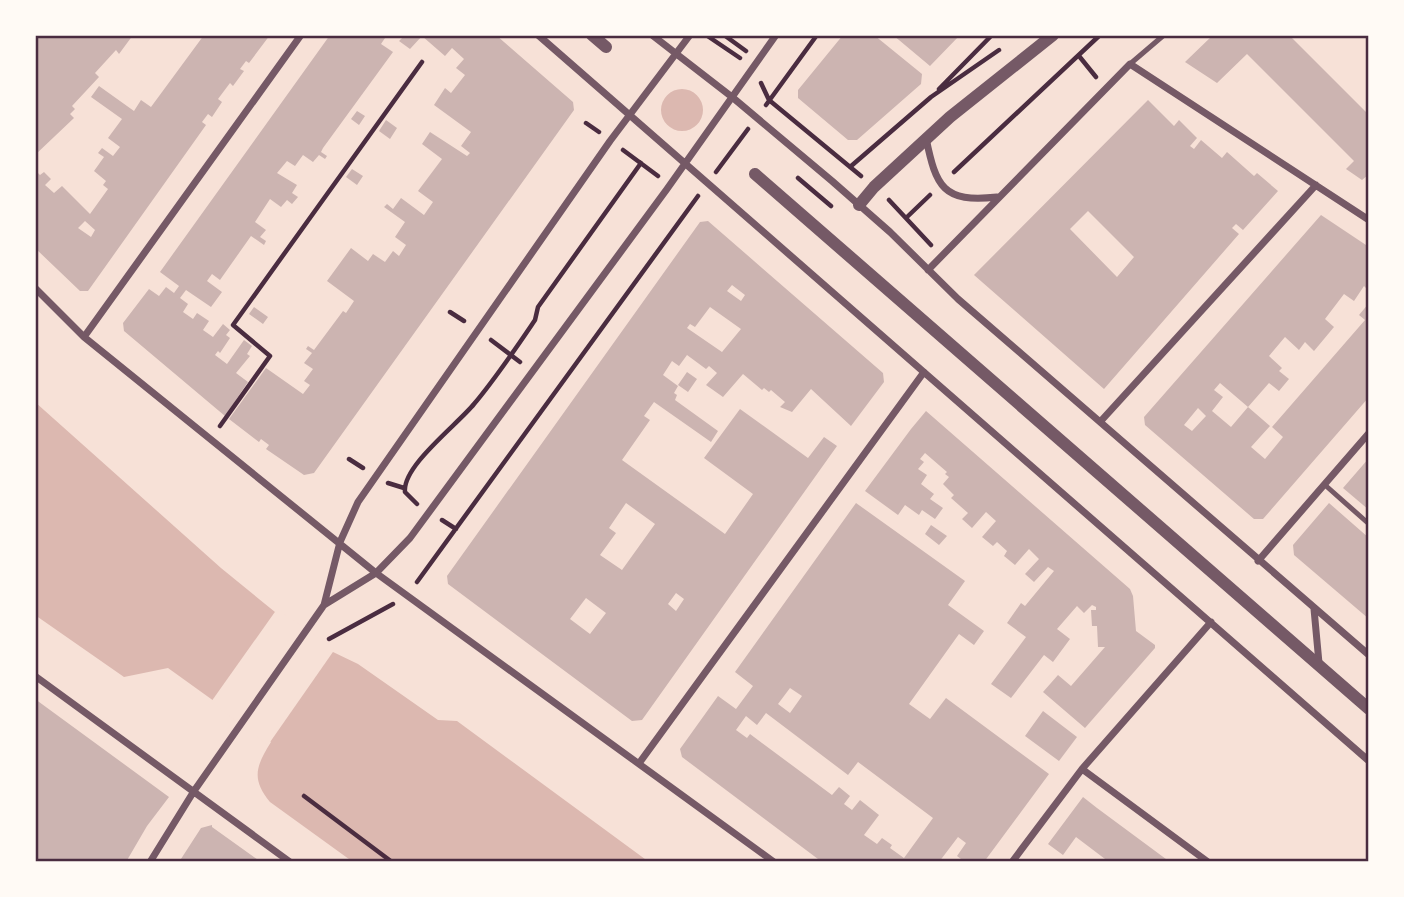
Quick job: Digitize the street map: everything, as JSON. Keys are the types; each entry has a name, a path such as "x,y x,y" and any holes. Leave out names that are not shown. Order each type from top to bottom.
{"street":[{"path":"84,337 301,35"},
{"path":"538,35 1369,761"},
{"path":"592,35 606,47"},
{"path":"652,35 732,97 859,205 958,299 1369,655"},
{"path":"324,606 340,542 358,502 610,141 690,35"},
{"path":"150,862 194,791 324,606 376,573 410,538 776,35"},
{"path":"859,205 874,187 926,138 1054,35"},
{"path":"928,270 1130,64 1369,220"},
{"path":"926,138 934,174 940,184 965,198 998,197"},
{"path":"755,174 1228,589 1369,709"},
{"path":"1100,422 1316,185"},
{"path":"35,289 84,337 376,573 640,762 774,862"},
{"path":"640,762 925,372"},
{"path":"1258,561 1369,433"},
{"path":"1314,608 1319,665"},
{"path":"1012,862 1082,769 1211,622"},
{"path":"35,676 290,862"},
{"path":"1082,769 1208,862"}],"lane":[{"path":"1130,64 1164,35"},
{"path":"1325,485 1369,524"}],"path":[{"path":"706,35 752,67 769,100 850,167 931,97 992,35"},
{"path":"329,639 407,596 817,35"},
{"path":"890,232 1100,35"},
{"path":"931,97 1009,43"},
{"path":"1079,56 1105,89"},
{"path":"211,440 270,356 233,325 422,62"},
{"path":"586,123 693,202"},
{"path":"423,508 405,492 407,480 432,445 474,405 535,320 538,307 641,163"},
{"path":"486,337 525,365"},
{"path":"304,796 392,862"}],"shaded area":[{"path":"682,89 697,95 703,110 697,125 682,131 667,125 661,110 667,95"},
{"path":"35,402 221,568 275,612 333,652 358,664 438,720 457,721 649,862 353,862 270,802 260,786 258,772 271,742 168,668 124,677 35,615"}],"pier":[{"path":"277,609 335,649 268,745 211,702"}],"building":[{"path":"35,35 133,35 119,54 116,50 95,73 99,77 72,106 75,109 70,114 74,118 35,155"},
{"path":"204,35 270,35 249,63 246,61 240,69 244,71 233,86 230,83 218,99 222,102 212,117 208,114 202,122 206,125 88,291 80,291 35,248 35,170 40,175 44,172 51,179 45,185 54,193 62,186 90,214 108,189 103,185 106,181 94,171 104,157 98,153 102,148 113,156 120,147 108,138 122,119 91,97 99,86 134,111 141,100 151,107","holes":["85,221 95,230 91,237 78,228"]},
{"path":"330,35 387,35 381,44 393,52 323,148 321,152 327,156 325,159 319,155 313,162 303,155 295,166 287,161 277,173 297,185 292,193 298,197 292,204 287,200 281,207 270,199 255,222 266,230 260,237 266,241 264,245 251,236 220,280 212,274 207,281 222,292 211,307 186,290 180,298 188,304 183,312 193,319 197,313 209,321 203,330 213,337 223,324 230,330 226,335 230,338 220,353 218,351 215,355 227,364 244,340 252,346 247,354 250,356 236,373 248,382 225,416 124,331 123,323 149,289 159,296 166,287 174,293 179,286 160,272"},
{"path":"405,35 496,35 573,102 574,110 314,473 304,475 266,449 269,445 261,439 259,442 229,419 266,368 303,394 310,385 304,381 313,369 304,363 312,353 306,349 308,346 314,350 343,311 346,313 354,301 327,281 351,248 368,261 373,254 385,262 393,251 399,256 406,245 395,237 405,222 384,207 387,204 393,209 401,198 424,215 433,202 418,191 442,159 422,144 430,132 467,156 470,153 461,146 471,132 434,105 445,88 451,93 465,75 456,68 464,59 452,48 445,56 422,36 410,49 399,41"},
{"path":"843,35 874,35 922,74 921,84 857,140 848,140 798,98 798,90"},
{"path":"893,35 960,35 930,66"},
{"path":"1213,35 1289,35 1369,115 1369,176 1362,180 1346,169 1354,161 1247,54 1217,83 1185,62"},
{"path":"1148,100 1174,126 1179,120 1197,138 1190,146 1194,149 1201,140 1222,158 1227,152 1254,176 1257,173 1278,191 1243,230 1236,224 1232,228 1239,234 1104,389 974,275","holes":["1088,211 1134,257 1117,277 1070,229"]},
{"path":"357,111 365,116 359,125 351,119"},
{"path":"386,120 397,128 390,139 379,131"},
{"path":"352,169 363,176 357,185 346,177"},
{"path":"1321,215 1369,247 1369,291 1364,286 1354,301 1344,294 1325,319 1334,327 1314,351 1305,342 1299,350 1285,337 1269,356 1282,368 1279,371 1289,379 1279,391 1269,383 1248,407 1270,426 1251,447 1265,459 1283,437 1272,427 1365,320 1359,315 1369,303 1369,397 1263,519 1254,519 1145,425 1144,417","holes":["1220,383 1248,407 1231,427 1212,411 1223,397 1214,390","1198,408 1206,416 1192,431 1184,425"]},
{"path":"708,221 883,373 884,382 851,426 811,389 792,412 780,407 785,402 771,390 762,390 743,374 723,397 706,385 717,373 709,366 706,369 687,355 679,366 672,361 663,375 678,386 674,393 677,395 675,400 718,431 711,442 654,402 644,416 650,420 622,460 725,534 753,494 704,458 740,409 808,458 824,437 837,446 642,720 632,721 448,584 447,576 700,222","holes":["732,285 745,295 741,301 727,291","710,307 741,329 722,352 687,328 690,324 695,327","626,503 655,524 622,570 600,555 616,533 609,528","676,593 684,599 676,611 668,604","586,598 606,613 590,634 570,619"]},
{"path":"254,307 268,317 263,324 249,314"},
{"path":"687,372 697,379 688,392 678,385"},
{"path":"926,411 1130,589 1136,631 1155,645 1155,648 1085,728 1043,692 1058,675 1071,686 1105,647 1098,647 1097,626 1092,626 1091,610 1096,610 1096,607 1092,605 1084,613 1077,606 1057,629 1070,639 1053,662 1044,655 1011,698 991,684 1026,637 1007,623 1021,603 1025,606 1054,571 1048,567 1034,582 1025,574 1039,559 1029,549 1015,565 1004,556 1007,551 997,542 993,546 982,537 996,521 986,512 972,528 962,519 968,513 951,498 954,495 943,484 949,477 945,474 947,472 925,453 920,459 924,462 918,469 927,475 921,484 934,494 930,499 943,508 935,519 922,510 919,515 905,505 898,515 865,491"},
{"path":"1369,458 1369,510 1343,488"},
{"path":"856,503 965,581 948,605 984,631 974,645 959,634 909,704 930,719 946,698 1049,774 984,862 965,862 957,856 966,843 958,837 939,862 822,862 682,757 680,749 718,696 736,709 753,686 735,672","holes":["790,688 802,696 790,713 778,704","766,713 848,775 858,762 933,818 904,858 882,838 877,844 864,835 879,815 860,800 852,810 844,804 850,796 839,787 832,795 750,734 747,738 736,730 746,716 757,725"]},
{"path":"1329,503 1369,538 1369,619 1294,555 1293,545"},
{"path":"931,525 947,536 939,545 925,534"},
{"path":"35,699 169,797 147,826 126,862 41,862 35,856"},
{"path":"1043,711 1077,737 1059,761 1025,736"},
{"path":"1083,797 1170,862 1109,862 1076,837 1063,855 1048,844"},
{"path":"212,825 261,862 179,862 201,828"}]}
